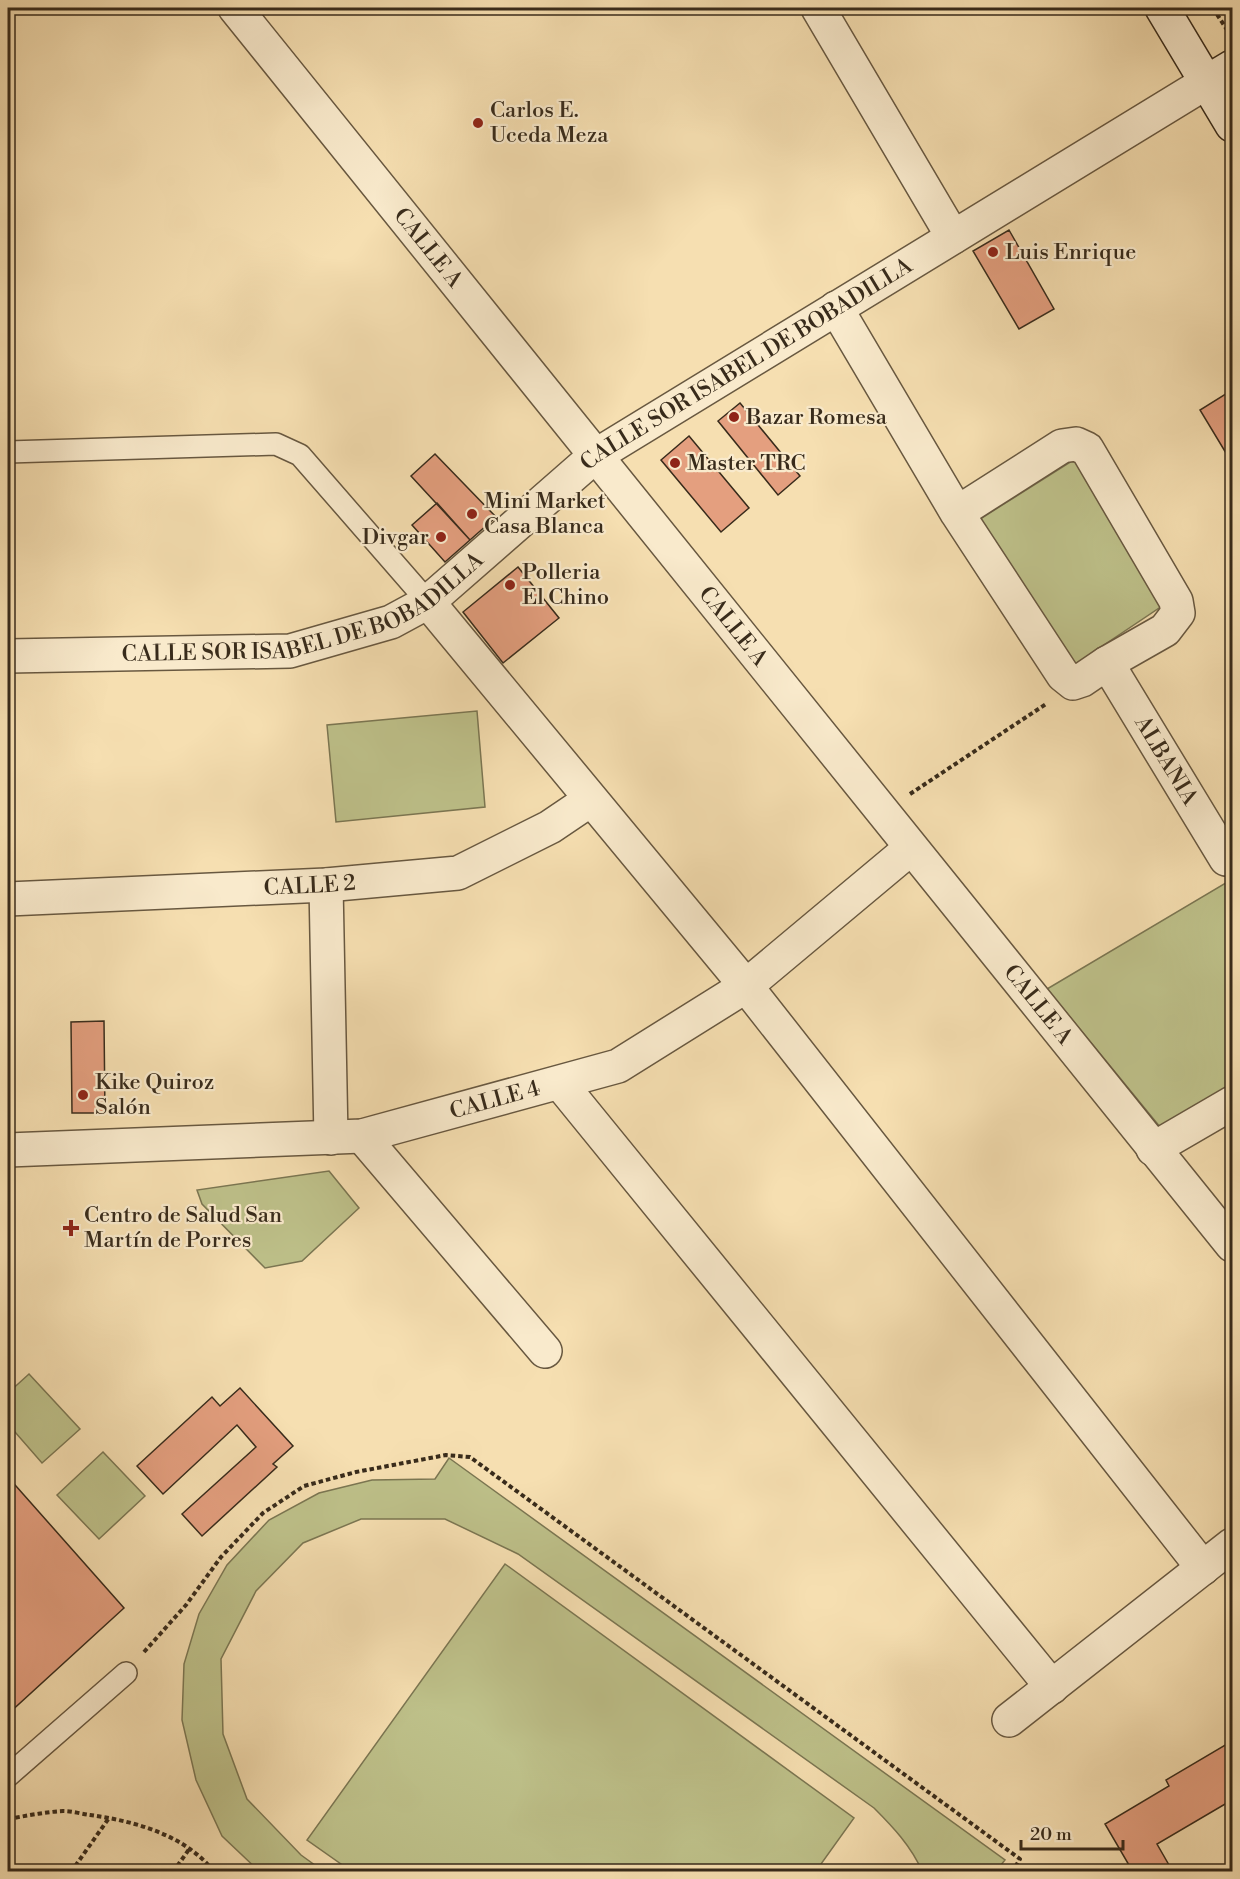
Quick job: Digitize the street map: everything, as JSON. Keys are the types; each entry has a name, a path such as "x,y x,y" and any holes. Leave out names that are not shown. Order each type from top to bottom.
{"street":[{"name":"CALLE A","path":"234,8 1233,1245"},
{"path":"818,8 953,237"},
{"path":"1162,8 1220,74 1233,125"},
{"name":"CALLE SOR ISABEL DE BOBADILLA","path":"8,656 290,651 391,622 428,602 595,456 1220,74"},
{"path":"836,308 957,513 1063,675 1073,683 1082,680 1165,630 1178,613 1176,601 1087,449 1076,444 1062,446 957,513"},
{"path":"428,602 746,986 1203,1568"},
{"name":"ALBANIA","path":"1107,663 1226,859"},
{"name":"CALLE 2","path":"8,899 326,885 458,873 550,827 590,800"},
{"name":"CALLE 4","path":"8,1150 346,1137 618,1066 746,986 911,848"},
{"path":"326,885 346,1137 545,1351"},
{"path":"560,1083 1052,1687"},
{"path":"1154,1149 1233,1103"},
{"path":"1009,1720 1233,1545"}],"lane":[{"path":"8,452 276,444 300,454 428,602"},
{"path":"8,1776 126,1673"}],"path":[{"path":"1213,8 1233,39"},
{"path":"883,813 1056,697 1073,683"},
{"path":"126,1673 186,1605 228,1550 263,1513 304,1486 356,1472 446,1455 471,1456 1020,1859 1012,1872"},
{"path":"8,1819 65,1811 109,1818 160,1833 195,1852 214,1872"},
{"path":"71,1872 109,1818"},
{"path":"173,1872 189,1848"}],"green space":[{"path":"1075,459 1165,604 1074,665 977,521"},
{"path":"477,711 485,807 336,822 327,725"},
{"path":"1229,881 1232,887 1232,1095 1165,1133 1047,989"},
{"path":"329,1171 359,1208 302,1261 265,1268 202,1204 197,1190"},
{"path":"29,1374 80,1429 42,1463 8,1424 8,1393"},
{"path":"103,1452 145,1496 99,1539 57,1495"},
{"path":"449,1458 1005,1860 996,1871 922,1871 907,1845 874,1808 518,1554 445,1519 361,1519 303,1543 256,1591 221,1659 223,1734 247,1799 301,1855 323,1871 259,1871 222,1836 196,1780 182,1720 184,1664 199,1614 227,1565 269,1520 319,1493 372,1480 435,1479"},
{"path":"505,1564 854,1818 816,1871 351,1871 307,1840"}],"building":[{"path":"1009,230 1054,309 1019,329 973,251"},
{"path":"1232,390 1232,463 1200,410"},
{"path":"740,403 800,476 778,495 718,421"},
{"path":"689,436 749,508 721,532 661,460"},
{"path":"435,454 496,517 470,540 411,476"},
{"path":"437,503 470,540 445,562 412,525"},
{"path":"518,567 559,618 503,663 463,612"},
{"path":"104,1021 105,1113 72,1113 71,1022"},
{"path":"240,1388 293,1446 273,1464 277,1467 202,1536 182,1514 256,1447 237,1425 163,1494 137,1466 212,1397 220,1406"},
{"path":"8,1477 124,1608 8,1714"},
{"path":"1232,1741 1232,1800 1157,1844 1173,1872 1133,1872 1105,1824 1169,1786 1166,1780"}],"place":[{"name":"Carlos E. Uceda Meza","path":"478,123"},
{"name":"Luis Enrique","path":"993,252"},
{"name":"Bazar Romesa","path":"734,417"},
{"name":"Master TRC","path":"675,463"},
{"name":"Mini Market Casa Blanca","path":"472,514"},
{"name":"Divgar","path":"441,537"},
{"name":"Polleria El Chino","path":"510,585"},
{"name":"Kike Quiroz Salón","path":"83,1095"},
{"name":"Centro de Salud San Martín de Porres","path":"71,1228"}]}
